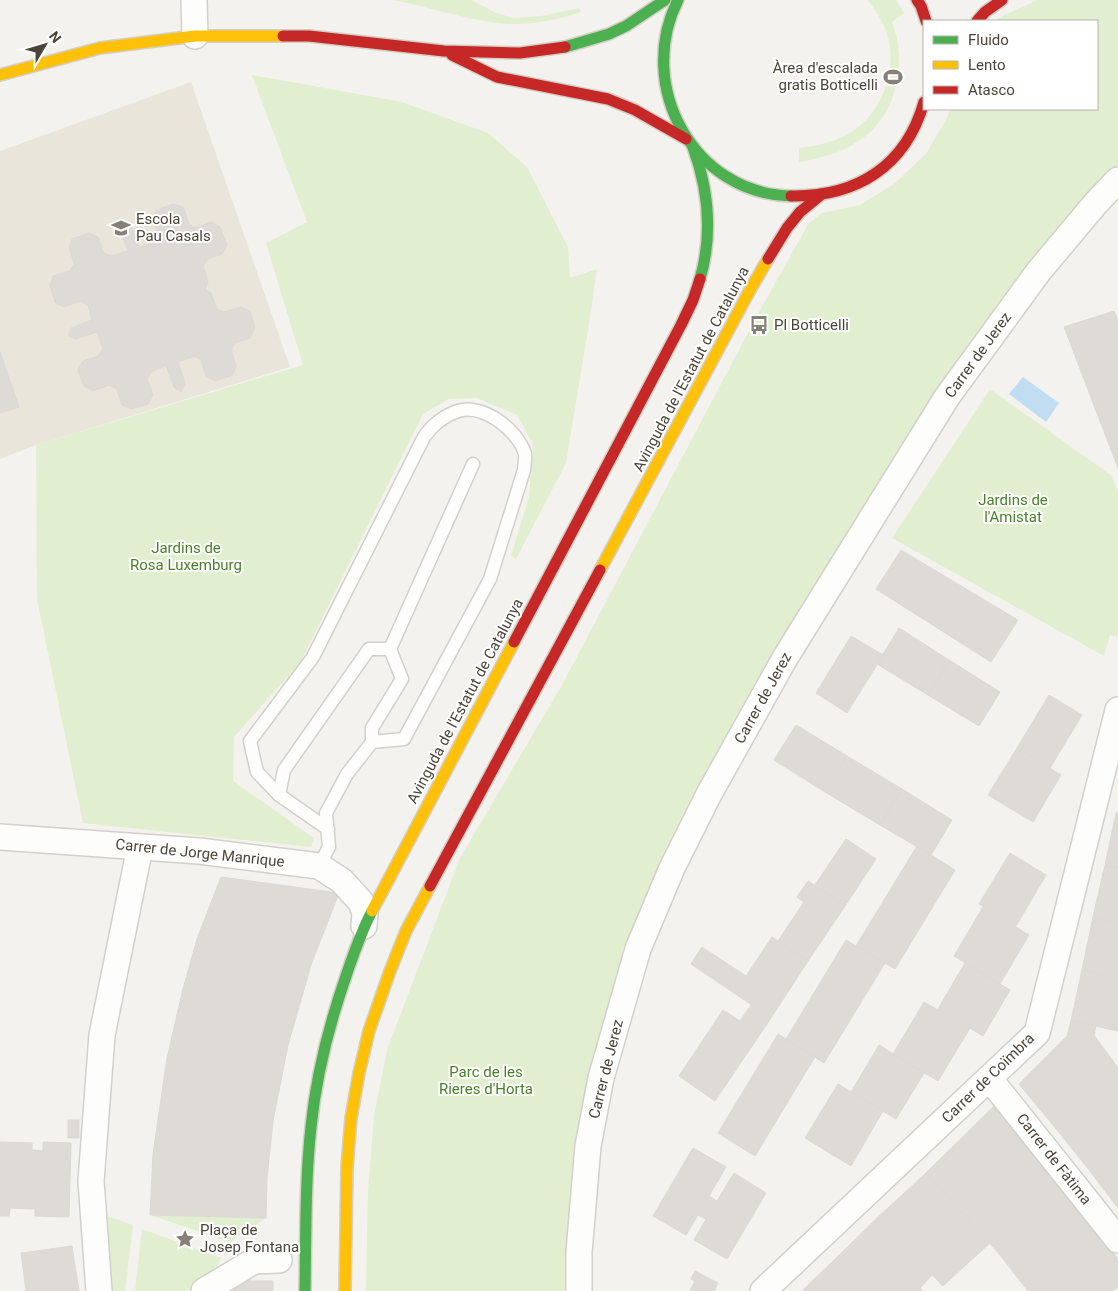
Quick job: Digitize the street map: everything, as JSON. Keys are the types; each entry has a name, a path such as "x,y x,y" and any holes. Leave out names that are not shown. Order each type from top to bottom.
{"main road":[{"path":"0,75 100,48 195,36 309,36 444,51 520,53 559,49 609,34 626,26 665,0"},
{"path":"678,0 672,10 664,36 662,63 665,90 673,115 690,143 713,168 751,188 774,194 798,196 822,194 846,188 869,178 890,163 906,144 923,105"},
{"path":"917,0 926,20"},
{"path":"978,20 985,12 1002,0"},
{"path":"444,51 497,77 608,99 635,110 690,143"},
{"name":"Avinguda de l'Estatut de Catalunya","path":"305,1291 306,1209 310,1134 314,1101 329,1025 340,990 364,926 668,350 699,284 706,258 709,230 708,207 702,169 690,143"},
{"name":"Avinguda de l'Estatut de Catalunya","path":"345,1291 348,1166 354,1094 370,1025 390,968 406,931 755,282 787,228 800,212 822,194"}],"street":[{"path":"194,0 195,36"},
{"name":"Carrer de Jerez","path":"579,1291 579,1252 588,1146 601,1078 638,949 676,860 709,794 785,658 947,397 1039,271 1096,202 1118,181"},
{"name":"Carrer de Coïmbra","path":"762,1291 1037,1032 1118,710"},
{"name":"Carrer de Jorge Manrique","path":"0,836 199,850 319,866 342,881 362,902 365,914 364,926"},
{"path":"99,1291 91,1181 102,1035 140,847"},
{"name":"Carrer de Fàtima","path":"989,1078 1118,1240"},
{"path":"204,1291 254,1261 279,1260"}],"lane":[{"path":"328,829 279,795 256,772 250,742 313,657 424,436 434,423 459,411 473,410 490,415 512,430 525,454 524,470 490,579 404,739 372,742"},
{"path":"319,866 329,847 326,813 347,774 372,742 372,728 402,679 390,649 473,464"},
{"path":"279,795 284,770 369,649 390,649"}],"shaded area":[{"name":"Escola Pau Casals","path":"191,82 290,367 36,445 0,459 0,151"}],"green space":[{"path":"393,0 471,0 496,13 514,18 541,16 579,8 581,12 528,24 509,24 465,17"},
{"name":"Àrea d'escalada gratis Botticelli","path":"868,0 896,0 904,13 892,22 897,38 899,71 896,88 890,104 882,119 871,132 857,142 836,153 799,162 799,148 829,142 850,133 866,120 882,96 890,68 891,53 889,39 881,19"},
{"name":"Parc de les Rieres d'Horta","path":"1038,0 1118,0 1118,166 1049,244 636,929 571,1291 366,1291 368,1192 374,1116 387,1050 460,858 562,685 759,312 809,223 822,213 860,205 894,184 926,154 950,110 1098,110 1098,20 997,20"},
{"name":"Jardins de Rosa Luxemburg","path":"252,75 402,102 488,133 527,167 568,247 570,278 597,269 566,463 516,559 511,556 529,497 533,444 517,415 477,398 449,399 423,414 300,663 234,737 233,781 314,838 311,847 83,823 37,599 36,445 303,365 266,243 307,222"},
{"name":"Jardins de l'Amistat","path":"990,389 1112,476 1118,492 1118,637 1110,635 1104,656 892,538"},
{"path":"101,1214 133,1225 125,1291 111,1291"},
{"path":"150,1215 266,1218 230,1242"},
{"path":"142,1229 221,1258 209,1282 184,1291 135,1291"}],"water":[{"path":"1023,377 1059,403 1046,422 1009,394"}],"building":[{"path":"174,204 183,207 189,224 195,228 212,222 220,227 227,245 222,254 207,259 203,266 208,282 205,289 211,293 217,309 224,312 241,307 250,311 255,328 250,338 235,343 231,350 236,366 233,375 215,381 206,376 201,360 194,356 178,362 185,383 181,392 174,387 166,366 151,372 147,379 153,395 148,404 131,409 122,405 117,389 109,385 93,391 84,386 78,370 83,361 98,356 103,349 97,332 76,339 68,336 71,328 92,320 88,305 80,301 64,307 55,302 50,285 53,276 70,271 74,264 69,247 72,239 89,233 98,237 104,253 111,256 128,251 120,230 124,222 131,226 139,247 155,242 158,235 152,218 156,210"},
{"path":"1114,311 1118,321 1118,468 1064,327"},
{"path":"0,352 19,407 0,413"},
{"path":"901,550 1018,620 991,662 876,589"},
{"path":"899,628 949,660 928,695 877,664"},
{"path":"851,636 883,655 847,713 816,693"},
{"path":"949,660 1000,692 979,726 928,695"},
{"path":"1049,695 1082,715 1050,768 1017,748"},
{"path":"796,725 847,756 825,792 774,760"},
{"path":"1017,748 1061,775 1033,822 988,795"},
{"path":"847,756 902,789 880,825 825,792"},
{"path":"902,789 952,820 931,855 880,825"},
{"path":"1116,813 1118,813 1118,868 1105,865"},
{"path":"846,839 876,859 845,906 815,885"},
{"path":"917,846 955,870 895,969 856,946"},
{"path":"1010,853 1046,875 1016,926 979,904"},
{"path":"1105,865 1118,868 1118,923 1093,917"},
{"path":"221,877 339,893 312,962 288,1045 273,1121 267,1179 266,1218 150,1215 153,1154 167,1058 197,939"},
{"path":"808,881 845,906 808,961 778,941 804,902 797,897"},
{"path":"983,907 1029,935 1000,984 954,956"},
{"path":"1093,917 1118,923 1118,978 1082,970"},
{"path":"772,937 808,961 771,1018 691,964 702,947 746,976"},
{"path":"846,940 885,963 824,1063 786,1039"},
{"path":"965,963 1010,990 983,1036 938,1009"},
{"path":"1082,970 1118,978 1118,1031 1071,1021"},
{"path":"924,1002 970,1028 938,1081 893,1054"},
{"path":"751,1005 771,1018 715,1101 679,1076 723,1010 740,1021"},
{"path":"1071,1021 1096,1026 1094,1035 1118,1068 1118,1074 1053,1125 1019,1084 1067,1036"},
{"path":"778,1034 815,1057 755,1156 718,1133"},
{"path":"879,1045 924,1073 896,1119 851,1092"},
{"path":"1118,1074 1118,1141 1086,1166 1053,1125"},
{"path":"838,1084 883,1111 851,1166 805,1138"},
{"path":"996,1104 1036,1155 962,1212 926,1173"},
{"path":"68,1120 79,1120 79,1138 68,1138"},
{"path":"1118,1141 1118,1208 1086,1166"},
{"path":"0,1142 32,1143 32,1150 43,1151 43,1142 71,1143 69,1217 35,1216 35,1209 10,1208 9,1216 0,1216"},
{"path":"693,1148 726,1167 709,1196 717,1201 734,1173 766,1193 727,1259 694,1240 706,1219 698,1215 686,1235 653,1216"},
{"path":"1036,1155 1071,1200 1000,1255 962,1212"},
{"path":"926,1173 990,1243 943,1286 877,1218"},
{"path":"1071,1200 1109,1248 1050,1291 1028,1291 1000,1255"},
{"path":"877,1218 932,1275 920,1288 923,1291 855,1291 829,1265"},
{"path":"72,1246 79,1291 26,1291 21,1253"},
{"path":"1109,1248 1118,1259 1118,1287 1112,1291 1050,1291"},
{"path":"829,1265 855,1291 802,1291 806,1287"},
{"path":"695,1271 718,1283 714,1291 690,1291 695,1281 691,1279"},
{"path":"245,1281 273,1281 273,1291 229,1291"}],"traffic: fast":[{"path":"565,47 609,34 626,26 665,0"},
{"path":"678,0 666,33 664,66 669,99 682,129 701,156 726,176 756,190 791,196"},
{"path":"693,147 706,196 708,229 707,246 700,279"},
{"path":"305,1291 308,1168 316,1090 323,1053 338,1000 356,946 372,911"}],"traffic: slow":[{"path":"0,75 100,48 195,36 283,36"},
{"path":"600,570 768,259"},
{"path":"372,911 514,642"},
{"path":"345,1291 347,1167 351,1118 359,1073 369,1031 390,971 406,931 430,886"}],"traffic: jam":[{"path":"917,0 926,20"},
{"path":"978,20 985,12 1002,0"},
{"path":"283,36 309,36 444,51 520,53 565,47"},
{"path":"452,55 497,77 608,99 635,110 686,139"},
{"path":"791,196 815,195 837,191 857,184 876,173 905,144 916,124 923,105"},
{"path":"768,259 787,228 800,212 822,194"},
{"path":"514,642 681,325 693,300 700,279"},
{"path":"430,886 600,570"}],"place":[{"name":"Àrea d'escalada gratis Botticelli","path":"893,77"},
{"name":"Escola Pau Casals","path":"121,228"},
{"name":"Pl Botticelli","path":"759,325"},
{"name":"Plaça de Josep Fontana","path":"185,1239"}]}
